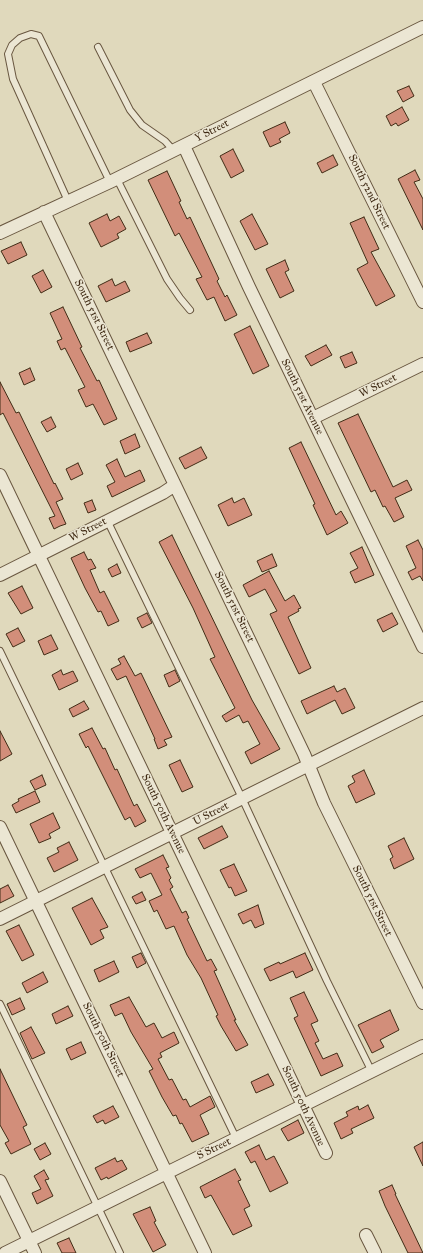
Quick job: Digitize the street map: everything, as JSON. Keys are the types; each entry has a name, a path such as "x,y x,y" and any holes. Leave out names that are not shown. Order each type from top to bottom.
{"street":[{"name":"Y Street","path":"0,233 114,181 235,119 314,82 423,27"},
{"name":"South 52nd Street","path":"314,82 423,302"},
{"name":"South 51st Avenue","path":"179,148 313,418 423,647"},
{"name":"South 51st Street","path":"44,212 308,764 324,803 423,1004"},
{"name":"W Street","path":"313,418 423,364"},
{"name":"South 50th Avenue","path":"0,475 326,1153"},
{"name":"W Street","path":"0,575 163,493 175,485"},
{"name":"U Street","path":"0,919 308,764 423,708"},
{"name":"South 50th Street","path":"0,827 205,1253"},
{"name":"S Street","path":"5,1253 98,1208 371,1070 423,1046"},
{"path":"0,1181 35,1253"},
{"path":"366,1235 375,1253"}],"lane":[{"path":"68,201 13,79 8,54 12,45 20,38 31,34 39,36 114,181 167,278 190,310"},
{"path":"98,46 130,110 142,125 165,141 179,148"},
{"path":"107,520 242,798 371,1070"},
{"path":"0,651 236,1138"},
{"path":"0,1004 120,1253"}],"building":[{"path":"409,86 414,96 403,102 397,91"},
{"path":"402,107 409,120 398,126 396,123 391,126 386,116"},
{"path":"285,122 290,133 279,139 281,142 270,147 263,132"},
{"path":"233,149 244,171 231,178 220,156"},
{"path":"333,155 338,165 322,173 317,163"},
{"path":"415,170 420,180 414,182 423,199 423,230 398,179"},
{"path":"167,171 181,201 179,202 187,219 190,217 219,279 217,281 225,297 227,295 237,315 225,321 214,297 207,300 196,279 202,277 179,233 175,236 148,180"},
{"path":"107,214 110,221 119,216 126,229 117,234 119,238 101,247 89,223"},
{"path":"252,214 268,244 255,250 240,221"},
{"path":"364,217 379,249 371,252 395,296 376,306 357,269 368,263 350,223"},
{"path":"21,242 27,255 8,264 1,251"},
{"path":"285,260 289,270 285,272 294,291 280,298 266,269"},
{"path":"43,270 52,287 41,293 32,276"},
{"path":"112,279 115,286 125,281 130,291 106,302 98,286"},
{"path":"63,307 82,347 80,348 97,381 99,380 117,419 104,425 93,404 86,407 78,390 85,387 65,348 61,350 57,341 62,339 50,313"},
{"path":"250,326 269,366 253,374 234,334"},
{"path":"147,333 152,343 130,352 126,342"},
{"path":"326,345 332,355 311,366 305,356"},
{"path":"352,352 357,363 345,368 340,357"},
{"path":"30,368 35,380 24,385 19,373"},
{"path":"0,382 16,413 19,412 54,484 55,483 63,499 56,502 66,524 54,529 49,518 55,516 3,413 0,415"},
{"path":"358,414 393,487 407,480 412,490 395,498 404,517 394,522 385,506 383,507 375,490 371,492 338,423"},
{"path":"51,417 56,427 47,432 41,422"},
{"path":"135,434 140,447 125,454 120,441"},
{"path":"301,442 336,515 341,511 348,523 327,535 313,505 315,504 289,448"},
{"path":"201,447 207,458 185,469 179,458"},
{"path":"117,459 125,477 140,470 145,481 112,497 107,486 115,482 106,465"},
{"path":"78,463 83,474 71,480 66,469"},
{"path":"232,498 234,503 244,498 252,515 228,526 218,505"},
{"path":"92,500 96,510 88,513 84,503"},
{"path":"172,535 252,700 280,749 251,764 245,752 260,744 248,721 243,723 239,715 226,722 222,716 235,708 210,659 215,657 193,608 159,542"},
{"path":"418,540 423,550 423,581 420,576 412,580 408,572 416,568 406,546"},
{"path":"362,547 374,575 355,583 350,572 358,568 350,553"},
{"path":"84,552 88,560 91,559 96,568 90,570 100,593 104,591 119,621 108,626 101,611 98,612 71,558"},
{"path":"272,554 277,566 262,572 257,561"},
{"path":"117,564 121,573 112,577 108,569"},
{"path":"269,571 285,601 294,595 301,608 298,609 299,611 288,617 311,668 299,674 270,614 277,611 265,589 249,597 243,585"},
{"path":"22,586 33,608 21,614 8,593"},
{"path":"147,613 152,623 142,628 137,618"},
{"path":"392,613 398,624 383,632 377,620"},
{"path":"18,628 25,641 13,647 6,634"},
{"path":"51,635 58,649 44,655 38,641"},
{"path":"124,656 135,676 141,673 172,737 164,740 167,745 158,749 155,739 126,676 117,680 111,669 121,664 118,659"},
{"path":"61,670 63,675 73,671 78,681 59,690 52,675"},
{"path":"175,670 180,681 169,687 164,675"},
{"path":"334,686 337,692 345,688 355,708 342,714 335,700 307,714 301,701"},
{"path":"84,701 89,709 73,717 69,709"},
{"path":"92,728 103,749 105,748 115,770 117,769 134,806 137,804 146,821 135,827 130,817 125,820 88,746 86,748 79,734"},
{"path":"0,731 12,754 0,761"},
{"path":"180,760 193,787 182,792 169,765"},
{"path":"364,770 375,794 356,803 348,786 355,782 352,776"},
{"path":"42,775 46,785 35,790 30,781"},
{"path":"35,791 40,802 16,813 12,805 19,801 18,799"},
{"path":"53,813 60,828 49,834 51,838 39,843 30,824"},
{"path":"222,826 228,837 204,849 198,838"},
{"path":"404,838 414,859 394,869 390,859 393,857 388,846"},
{"path":"69,842 78,860 54,872 47,858 59,852 57,848"},
{"path":"163,855 169,867 166,868 171,878 169,880 173,887 170,889 182,913 186,911 189,918 187,919 207,961 211,959 217,970 214,971 236,1020 234,1020 248,1045 236,1051 216,1016 218,1015 201,978 187,955 174,926 166,929 157,910 154,912 149,901 162,895 151,873 140,878 135,869"},
{"path":"234,864 247,891 235,896 220,870"},
{"path":"8,885 14,896 0,903 0,889"},
{"path":"142,892 146,900 136,904 132,897"},
{"path":"92,898 108,927 100,930 104,938 91,945 72,908"},
{"path":"258,905 264,924 255,928 251,920 243,924 238,914"},
{"path":"19,925 34,955 22,961 6,931"},
{"path":"141,953 146,963 137,968 132,957"},
{"path":"305,953 313,970 296,978 293,971 270,981 264,969"},
{"path":"114,961 119,972 99,982 94,970"},
{"path":"43,972 48,982 27,993 22,983"},
{"path":"304,992 318,1021 311,1024 319,1041 315,1043 323,1059 337,1053 343,1066 321,1076 294,1018 298,1016 290,998"},
{"path":"129,997 146,1027 154,1023 162,1038 174,1032 179,1043 160,1053 162,1057 158,1059 169,1080 172,1079 183,1100 186,1099 190,1107 210,1096 215,1107 200,1115 209,1134 192,1142 182,1123 180,1124 176,1115 173,1116 149,1071 153,1069 131,1032 122,1013 115,1016 110,1005"},
{"path":"20,998 25,1009 12,1015 7,1004"},
{"path":"68,1006 73,1016 56,1024 52,1014"},
{"path":"390,1010 399,1030 380,1040 384,1047 372,1053 358,1025"},
{"path":"31,1027 45,1053 32,1059 20,1033"},
{"path":"81,1042 86,1053 71,1060 66,1049"},
{"path":"0,1069 27,1125 23,1127 31,1144 11,1154 5,1143 9,1141 0,1125"},
{"path":"268,1074 274,1085 256,1093 251,1082"},
{"path":"368,1105 374,1118 351,1129 353,1133 341,1139 334,1123 348,1116 346,1112 358,1106 359,1110"},
{"path":"113,1106 119,1117 105,1124 103,1120 97,1123 93,1116"},
{"path":"298,1120 304,1133 288,1141 281,1129"},
{"path":"423,1142 423,1166 414,1147"},
{"path":"45,1143 51,1154 40,1160 34,1149"},
{"path":"259,1145 266,1160 274,1156 288,1183 270,1192 255,1161 251,1163 245,1152"},
{"path":"115,1158 117,1162 122,1160 127,1169 108,1179 107,1177 101,1180 95,1168"},
{"path":"235,1169 241,1180 238,1181 250,1206 244,1209 252,1226 233,1235 211,1195 205,1198 200,1187"},
{"path":"44,1170 49,1179 45,1180 53,1196 37,1204 32,1193 41,1189 34,1176"},
{"path":"392,1185 423,1253 408,1253 385,1206 379,1191"},
{"path":"150,1207 156,1221 154,1222 166,1245 153,1252 133,1214"},
{"path":"69,1238 76,1253 62,1253 57,1243"}]}
